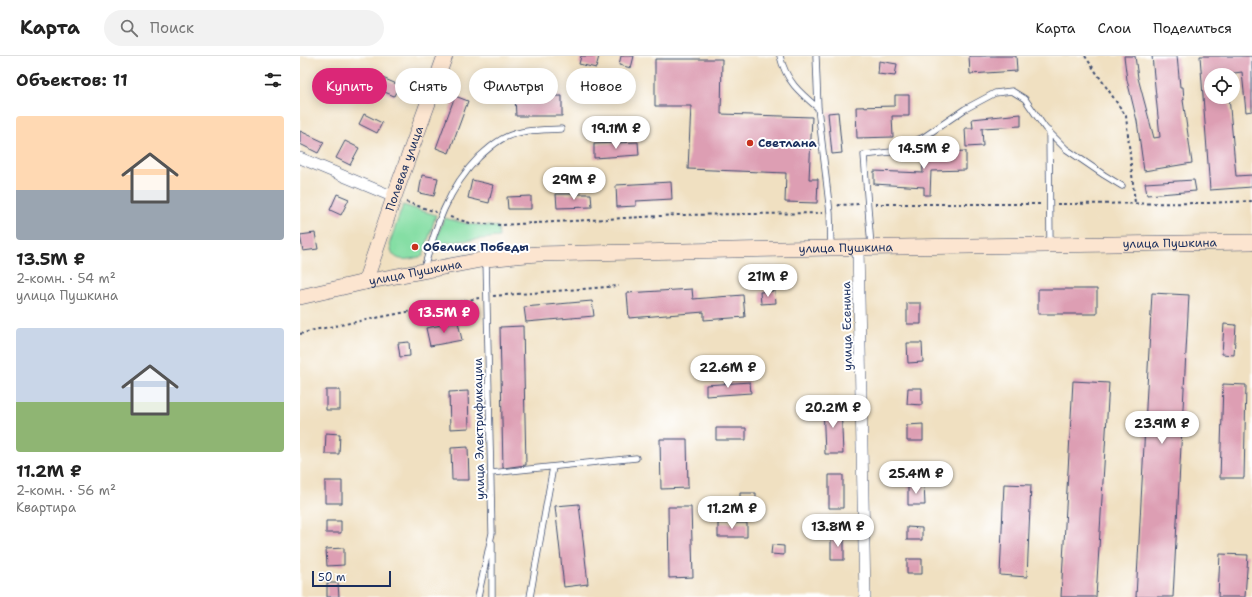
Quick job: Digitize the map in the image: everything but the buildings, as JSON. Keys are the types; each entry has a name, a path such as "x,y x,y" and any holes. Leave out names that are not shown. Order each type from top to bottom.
{"main road":[{"name":"Полевая улица","path":"365,282 445,56"},
{"name":"улица Пушкина","path":"300,297 365,282 486,259 537,254 865,247 1252,242"}],"street":[{"path":"300,158 394,197"},
{"name":"улица Есенина","path":"865,247 865,597"}],"lane":[{"path":"780,56 783,69 796,88 818,108"},
{"path":"816,56 818,108 829,197 831,248"},
{"path":"865,247 864,155 891,152 924,137 965,109 995,92 1012,91 1025,98 1048,131 1066,149 1122,186"},
{"path":"423,271 433,236 441,214 451,194 461,179 487,149 505,137 523,132 560,129"},
{"path":"1048,131 1050,245"},
{"name":"улица Электрификации","path":"478,597 492,533 486,259"},
{"path":"491,473 636,458"},
{"path":"530,597 553,467"},
{"path":"492,533 492,597"}],"path":[{"path":"1085,56 1126,116 1135,203"},
{"path":"300,334 314,330 487,297 619,286"}],"green space":[{"path":"403,205 436,215 423,256 411,259 401,259 397,258 393,254 391,249 390,242"},
{"path":"444,218 469,224 498,227 499,237 435,244"}],"place":[{"name":"Светлана","path":"750,143"},
{"name":"Обелиск Победы","path":"415,247"}]}
